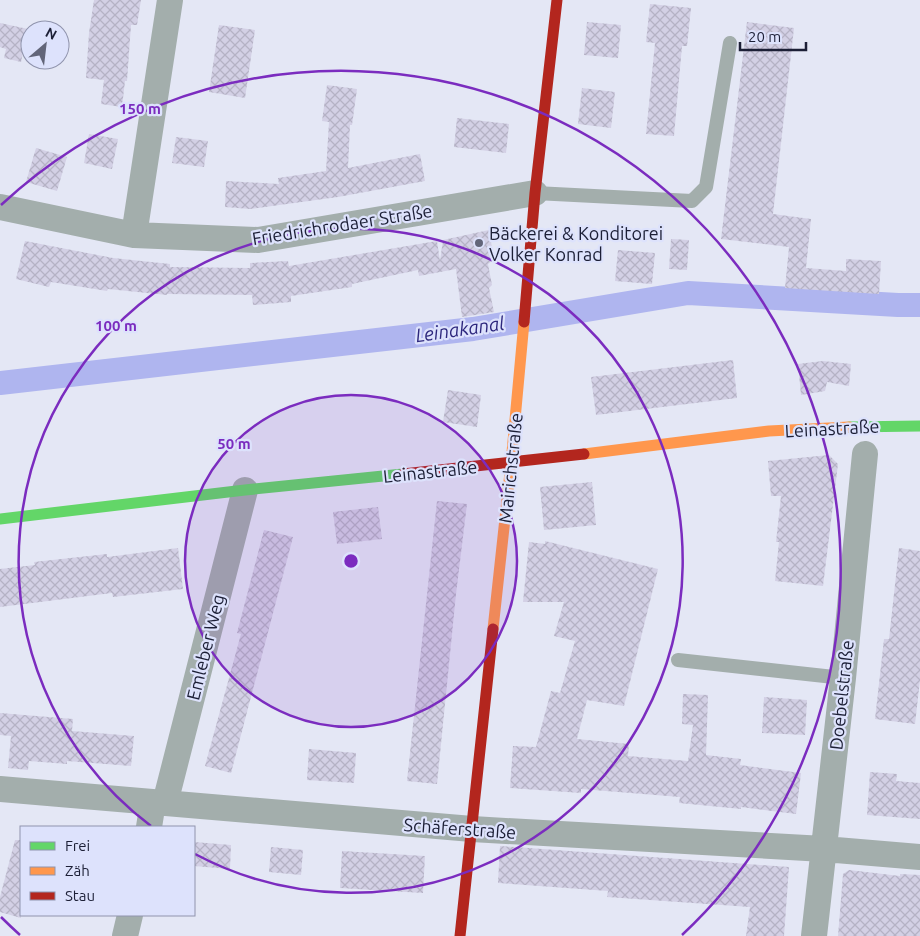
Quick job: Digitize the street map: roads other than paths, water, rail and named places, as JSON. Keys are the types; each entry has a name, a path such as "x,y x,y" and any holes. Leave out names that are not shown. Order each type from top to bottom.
{"street":[{"path":"134,235 170,0"},
{"name":"Mairichstraße","path":"460,936 511,463 535,193 557,0"},
{"name":"Friedrichrodaer Straße","path":"0,208 134,235 258,240 535,193"},
{"name":"Leinastraße","path":"0,519 245,490 511,463 769,431 842,427 920,426"},
{"name":"Doebelstraße","path":"814,936 843,678 864,454"},
{"name":"Emleber Weg","path":"149,826 159,802 245,490"},
{"name":"Schäferstraße","path":"0,788 472,829 824,849 920,857"},
{"path":"125,936 130,916"}],"lane":[{"path":"535,193 692,201 706,187 730,43"},
{"path":"678,660 843,678"}],"waterway":[{"name":"Leinakanal","path":"0,383 473,329 688,293 920,305"}],"place":[{"name":"Bäckerei & Konditorei Volker Konrad","path":"479,243"}]}
